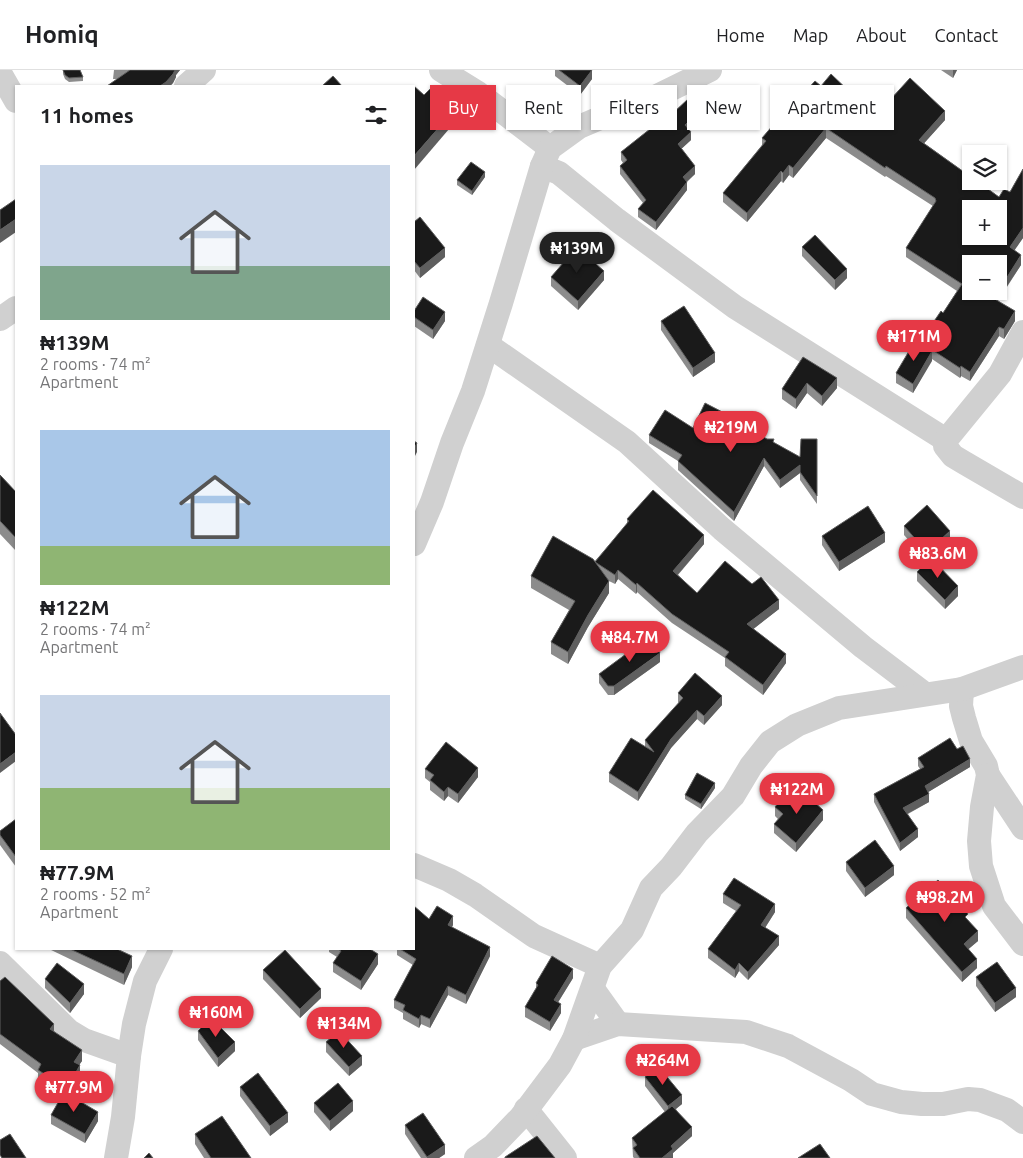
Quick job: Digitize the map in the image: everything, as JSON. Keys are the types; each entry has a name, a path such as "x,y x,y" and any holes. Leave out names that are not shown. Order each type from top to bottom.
{"street":[{"path":"187,85 204,70"},
{"path":"441,70 478,93 546,157 559,173 618,220 735,307 946,440"},
{"path":"415,542 432,502 488,345 546,157 579,127 653,98 710,70"},
{"path":"0,73 15,99"},
{"path":"0,319 15,309"},
{"path":"1023,332 1000,374 946,440 945,446 953,456 1023,497"},
{"path":"488,345 627,442 722,529 863,647 925,694"},
{"path":"476,1158 492,1146 526,1109 560,1065 574,1039 600,966 632,930 651,888 697,833 732,796 751,766 770,742 797,725 839,708 962,689 1023,667"},
{"path":"962,689 961,706 971,741 986,766 988,775 1023,828"},
{"path":"988,775 982,807 979,841 981,866 994,906 1023,944"},
{"path":"415,865 449,880 475,895 534,936 600,966"},
{"path":"116,1158 123,1118 128,1056 134,1024 145,981 160,950"},
{"path":"0,963 69,1031 84,1040 128,1056"},
{"path":"593,989 618,1024"},
{"path":"574,1039 618,1024 746,1032 788,1046 852,1080 872,1094 901,1102 922,1104 980,1100 1007,1110 1023,1122"},
{"path":"526,1109 565,1158"}],"building":[{"path":"63,70 80,70 83,77 69,78"},
{"path":"130,70 175,70 162,85 108,85"},
{"path":"559,70 592,70 581,85"},
{"path":"831,74 843,85 822,85"},
{"path":"333,76 341,85 323,85"},
{"path":"910,78 945,111 919,140 962,171 962,190 989,190 999,197 1003,190 1010,192 1023,169 1023,228 1010,247 1021,255 1007,277 1007,255 962,255 962,284 906,248 936,201 935,198 886,166 885,168 829,130 894,130 894,96"},
{"path":"815,81 820,85 811,85"},
{"path":"415,87 424,95 430,89 430,130 437,130 415,155"},
{"path":"687,100 687,123 685,125 687,130 691,132 678,144 695,166 683,177 687,182 656,222 638,209 646,200 620,166 627,160 621,152 649,130 677,130 677,109"},
{"path":"770,129 824,130 793,168 789,165 783,173 781,171 747,213 723,193 766,141 762,138"},
{"path":"471,162 485,172 472,191 457,180"},
{"path":"15,200 15,220 0,230 0,210"},
{"path":"420,217 445,248 420,268 415,262 415,221"},
{"path":"815,235 847,269 835,280 802,247"},
{"path":"577,247 604,271 578,301 551,277"},
{"path":"962,284 962,300 996,300 1015,311 1004,329 999,327 970,372 961,366 960,368 920,342 941,311 943,313"},
{"path":"423,297 445,312 433,330 415,318 415,309"},
{"path":"684,306 715,353 693,368 661,321"},
{"path":"915,341 932,351 913,384 896,373"},
{"path":"803,357 837,378 822,396 807,383 796,399 782,389"},
{"path":"705,403 767,439 774,439 773,442 800,457 801,439 817,439 817,496 800,472 800,465 780,480 764,458 734,512 678,461 682,455 649,435 665,410 693,428"},
{"path":"0,475 15,491 15,537 0,521"},
{"path":"653,490 704,535 673,571 697,593 725,561 752,584 761,577 779,600 747,624 786,654 763,685 725,657 729,652 672,614 637,583 636,585 618,570 615,575 595,562 629,521 627,519"},
{"path":"927,505 950,531 927,552 904,526"},
{"path":"868,506 885,533 839,562 822,536"},
{"path":"553,536 593,559 609,581 568,652 551,642 575,601 531,576"},
{"path":"931,558 958,586 945,600 917,572"},
{"path":"649,637 660,653 614,686 608,686 599,674"},
{"path":"695,673 722,696 704,716 697,710 671,739 638,792 609,773 631,738 654,752 645,740 683,698 678,693"},
{"path":"0,713 15,734 15,753 0,764"},
{"path":"950,738 957,749 963,746 970,759 925,786 929,794 903,808 918,829 900,843 874,794 924,767 918,758"},
{"path":"446,742 478,768 458,794 448,787 444,792 430,780 434,775 425,769"},
{"path":"697,773 715,783 701,804 685,795"},
{"path":"802,791 823,810 796,843 774,824 783,814 775,807 786,793 794,800"},
{"path":"15,820 15,856 0,835 0,831"},
{"path":"875,840 894,866 865,888 846,862"},
{"path":"734,878 775,904 761,925 779,936 748,972 739,963 735,970 708,949 741,905 723,894"},
{"path":"938,880 968,914 965,917 978,931 964,944 977,959 962,972 906,908"},
{"path":"437,906 453,916 448,925 490,947 466,995 448,986 430,1019 421,1015 419,1019 403,1010 405,1005 394,1000 416,959 402,950 415,950 415,907 429,919"},
{"path":"72,950 119,950 132,956 124,974"},
{"path":"285,950 321,989 300,1009 263,970"},
{"path":"340,950 372,950 378,954 361,981 333,963 341,951"},
{"path":"552,956 573,969 554,1000 561,1004 550,1022 525,1007 538,985 536,983"},
{"path":"997,962 1016,988 995,1003 976,977"},
{"path":"57,963 84,984 70,1003 45,979"},
{"path":"5,977 54,1024 50,1029 82,1050 74,1062 80,1065 67,1088 38,1070 41,1064 0,1034 0,981"},
{"path":"211,1018 235,1042 218,1058 198,1031"},
{"path":"339,1031 362,1056 349,1067 326,1042"},
{"path":"658,1066 682,1095 668,1106 645,1077"},
{"path":"258,1073 288,1113 270,1126 240,1087"},
{"path":"338,1083 353,1101 330,1121 314,1103"},
{"path":"64,1092 98,1112 85,1134 51,1115"},
{"path":"672,1106 692,1127 671,1146 673,1149 662,1158 640,1158 633,1148 637,1145 632,1138"},
{"path":"423,1113 445,1145 427,1157 405,1125"},
{"path":"222,1116 251,1158 211,1158 195,1134"},
{"path":"10,1134 26,1158 2,1158 0,1155 0,1140"},
{"path":"537,1136 555,1158 505,1158 505,1157"},
{"path":"820,1144 830,1158 798,1158"},
{"path":"149,1153 153,1158 144,1158"}]}
